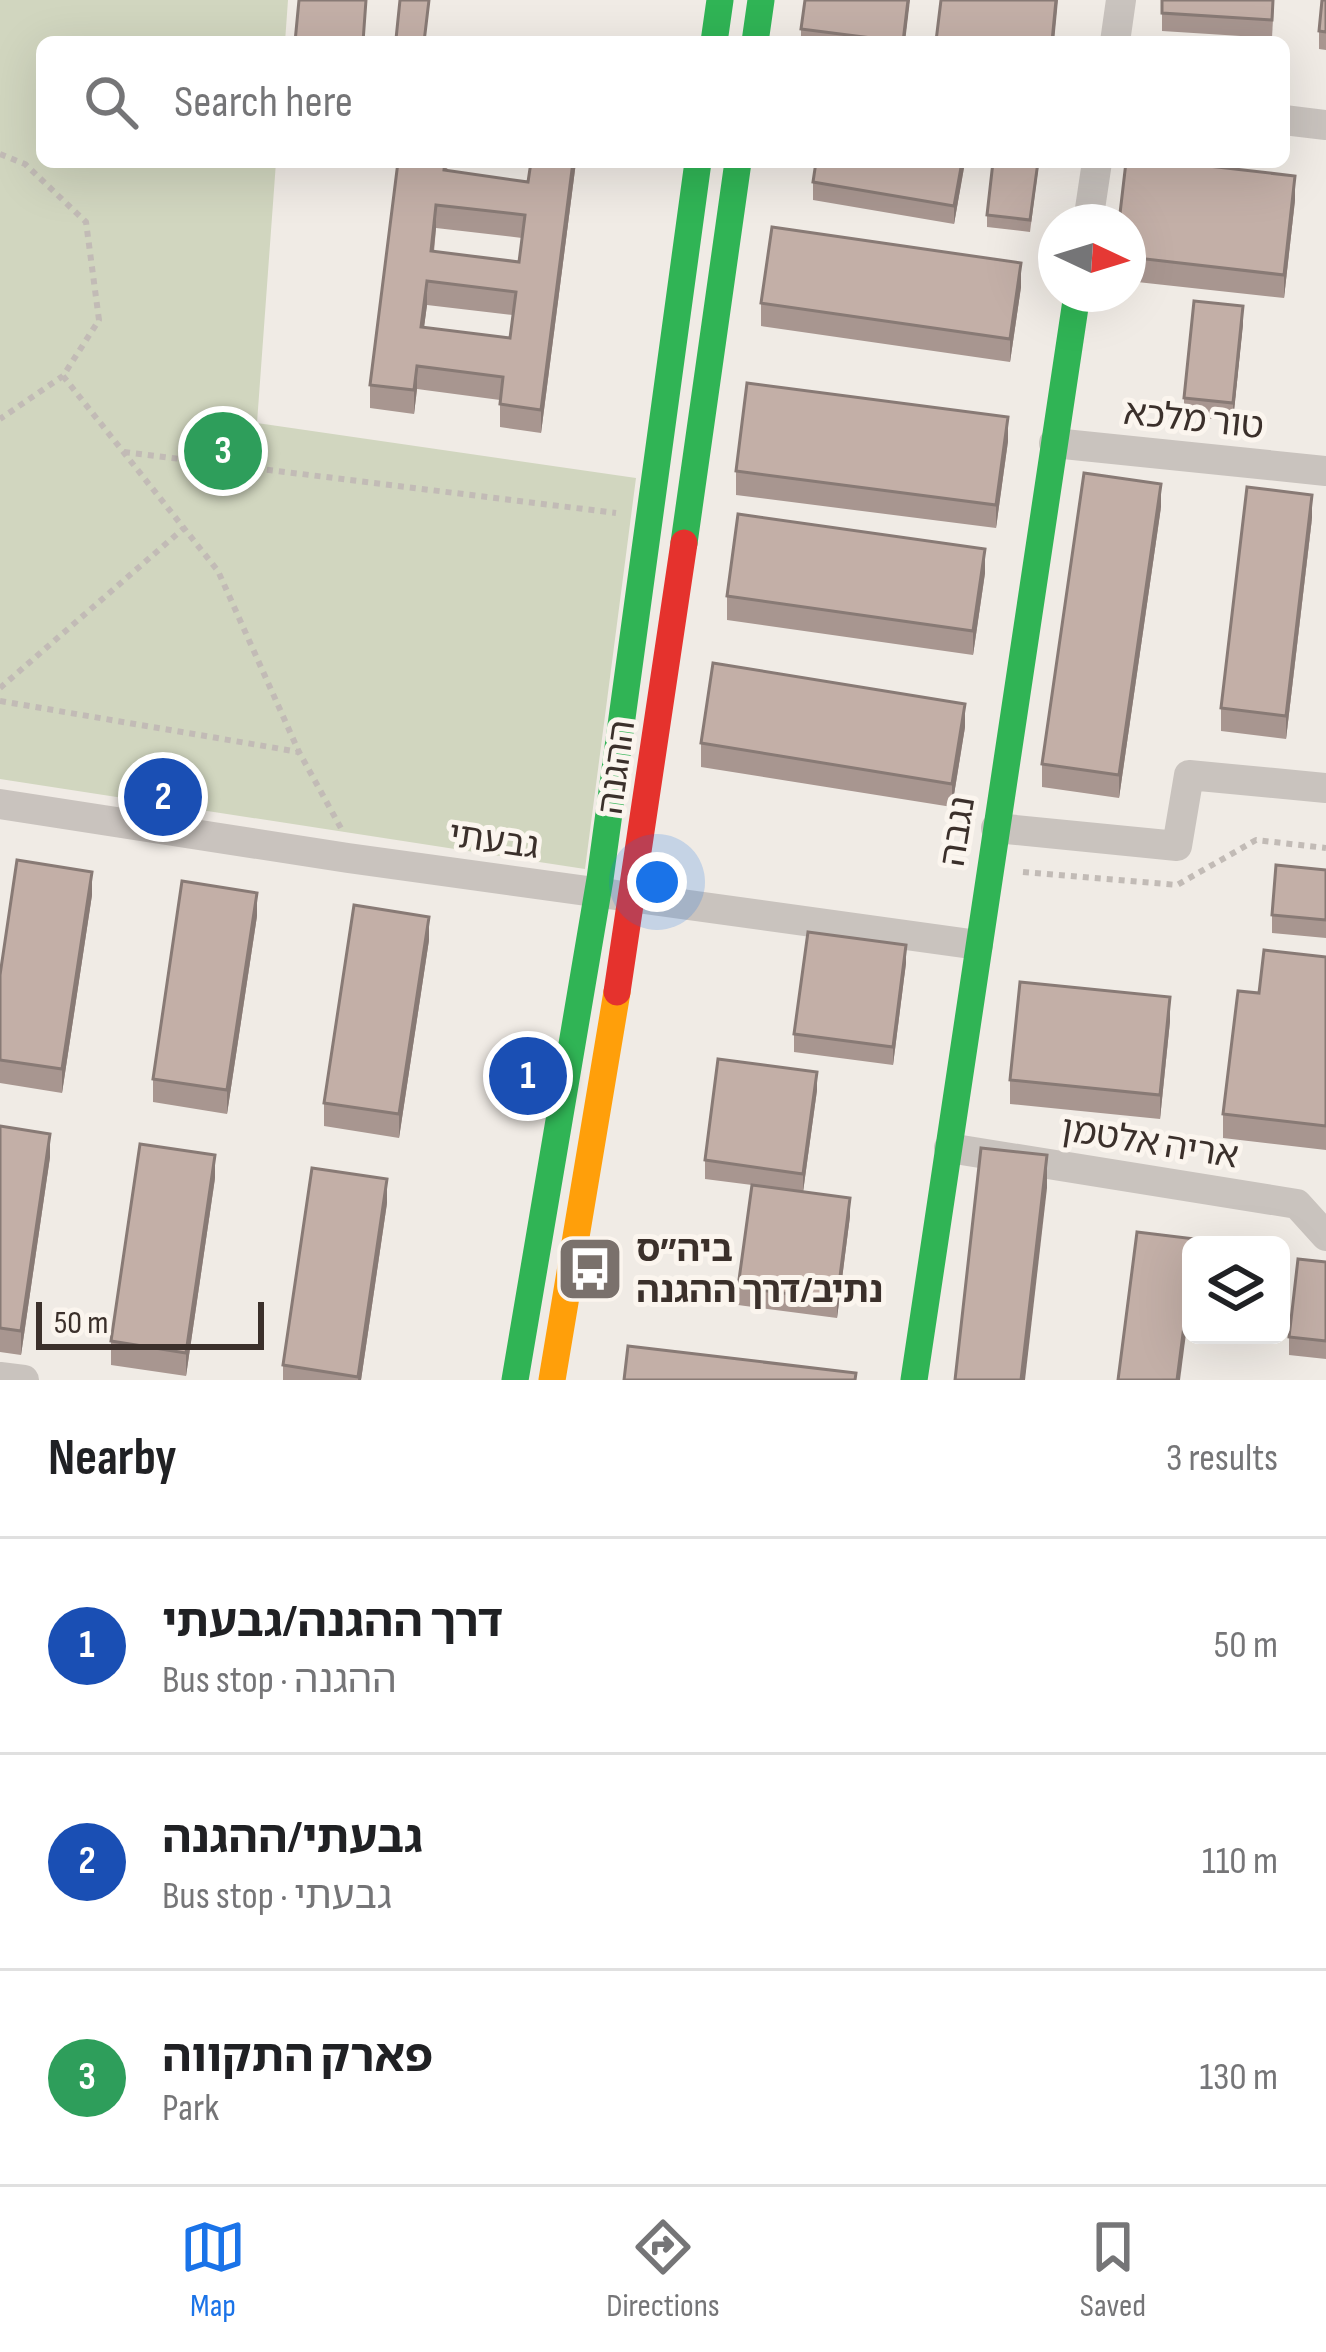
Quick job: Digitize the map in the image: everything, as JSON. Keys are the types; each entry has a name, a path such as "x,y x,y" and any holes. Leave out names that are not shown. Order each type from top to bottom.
{"street":[{"path":"715,36 720,0"},
{"path":"756,36 761,0"},
{"path":"1116,36 1121,0"},
{"path":"1290,121 1326,125"},
{"name":"ההגנה","path":"514,1380 597,892 697,168"},
{"name":"ההגנה","path":"552,1380 633,898 737,168"},
{"path":"1091,204 1096,168"},
{"name":"נגבה","path":"914,1380 1074,312"},
{"name":"טור מלכא","path":"1054,443 1326,471"},
{"path":"996,828 1177,846 1189,775 1326,788"},
{"name":"גבעתי","path":"0,804 348,858 979,945"},
{"name":"אריה אלטמן","path":"949,1148 1297,1204 1326,1236"},
{"path":"0,1377 25,1380"}],"path":[{"path":"0,154 26,164 86,222 99,320 63,376 0,419"},
{"path":"63,376 218,571 299,752 350,843 348,858"},
{"path":"124,452 649,518"},
{"path":"0,688 184,528"},
{"path":"0,701 299,752"}],"green space":[{"path":"0,0 288,0 285,36 36,36 36,168 276,168 257,423 636,478 585,869 0,779"}],"building":[{"path":"299,0 366,0 363,36 296,36"},
{"path":"400,0 429,0 425,36 396,36"},
{"path":"805,0 908,0 904,36 801,29"},
{"path":"941,0 1056,0 1053,36 937,36"},
{"path":"1162,0 1273,0 1272,20 1162,13"},
{"path":"1322,0 1326,0 1326,32 1319,31"},
{"path":"397,168 444,168 528,182 530,168 572,168 541,410 500,404 503,377 417,366 414,390 370,385","holes":["436,205 525,215 519,262 431,251","427,281 516,292 510,338 421,327"]},
{"path":"815,168 961,168 954,206 813,182"},
{"path":"992,168 1037,168 1030,220 987,215"},
{"path":"1125,168 1225,168 1295,176 1284,275 1146,259 1146,204 1121,204"},
{"path":"772,227 1021,263 1010,339 761,303"},
{"path":"1194,301 1243,306 1233,403 1184,398"},
{"path":"747,383 1008,417 996,505 736,471"},
{"path":"1084,473 1161,484 1119,775 1042,764"},
{"path":"1247,487 1312,495 1286,716 1221,708"},
{"path":"738,514 985,549 973,631 727,596"},
{"path":"713,663 965,704 952,784 701,743"},
{"path":"17,860 92,872 62,1069 0,1060 0,975"},
{"path":"1276,865 1326,870 1326,920 1272,915"},
{"path":"182,881 257,893 227,1090 153,1079"},
{"path":"354,905 429,917 399,1114 324,1103"},
{"path":"808,932 906,945 893,1047 794,1034"},
{"path":"1264,950 1326,957 1326,1126 1223,1114 1238,991 1259,993"},
{"path":"1020,982 1170,997 1160,1095 1010,1080"},
{"path":"718,1059 817,1072 803,1174 705,1160"},
{"path":"0,1126 50,1134 21,1331 0,1328"},
{"path":"140,1144 215,1155 186,1353 111,1341"},
{"path":"981,1148 1047,1155 1021,1380 955,1380"},
{"path":"312,1168 387,1179 358,1377 283,1365"},
{"path":"752,1185 850,1198 837,1300 738,1287"},
{"path":"1137,1232 1182,1237 1182,1341 1177,1380 1118,1380"},
{"path":"1298,1259 1326,1262 1326,1341 1290,1337"},
{"path":"628,1346 856,1373 855,1380 624,1380"}],"traffic: fast":[{"path":"715,36 720,0"},
{"path":"756,36 761,0"},
{"path":"515,1380 600,879 697,168"},
{"path":"684,543 737,168"},
{"path":"914,1380 1074,312"}],"traffic: slow":[{"path":"552,1380 617,992"}],"traffic: jam":[{"path":"617,992 684,543"}],"place":[{"name":"פארק התקווה","path":"223,451"},
{"name":"גבעתי/ההגנה","path":"163,797"},
{"name":"דרך ההגנה/גבעתי","path":"528,1076"},
{"name":"ביה״ס נתיב/דרך ההגנה","path":"590,1269"}]}
